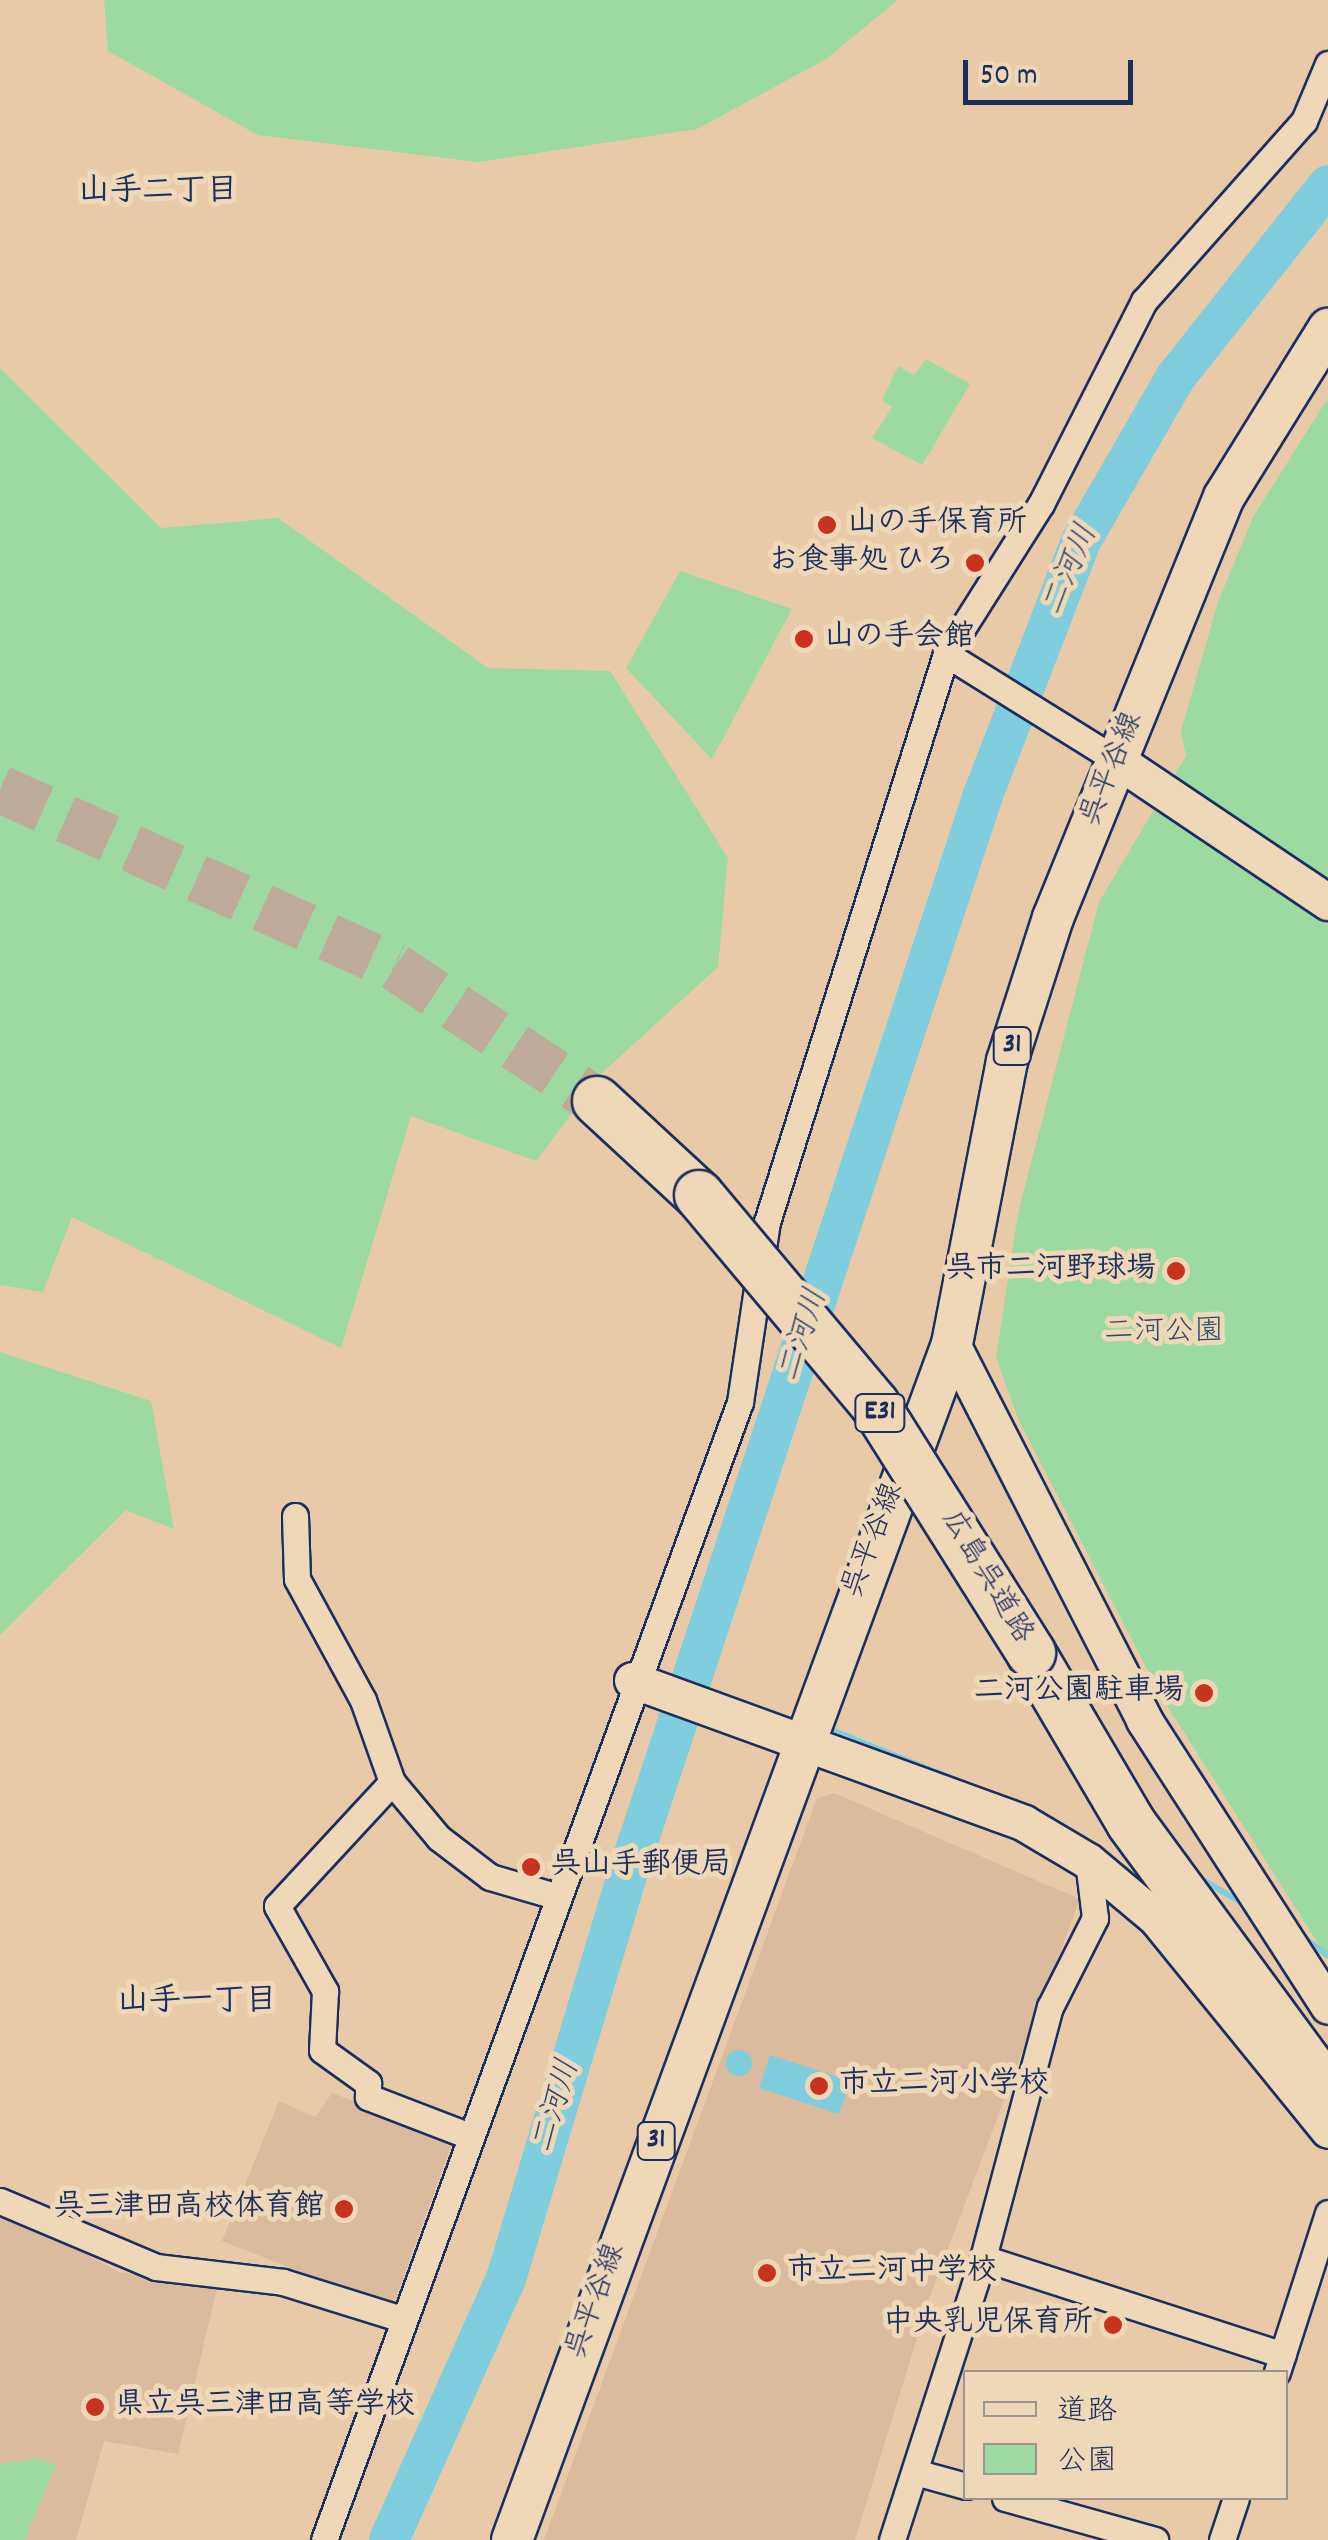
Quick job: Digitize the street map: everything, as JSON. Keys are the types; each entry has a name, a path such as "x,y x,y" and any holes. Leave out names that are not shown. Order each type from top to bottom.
{"highway":[{"name":"広島呉道路","path":"598,1101 700,1195 875,1406 1031,1653 1131,1824 1328,2091"}],"main road":[{"name":"呉平谷線","path":"512,2540 788,1738 952,1344 1007,1061 1118,760 1224,497 1328,328"},
{"name":"呉平谷線","path":"1267,432 1328,377"}],"street":[{"path":"324,2540 467,2135 639,1683 740,1402 767,1222 946,654 1041,504 1144,300 1304,121 1328,64"},
{"path":"946,654 974,664 1328,902"},
{"path":"952,1344 1144,1720 1328,2006"},
{"path":"295,1516 297,1579 364,1700 392,1782 440,1838 490,1877 556,1896"},
{"path":"639,1683 1024,1824 1088,1860 1156,1918 1328,2130"},
{"path":"392,1782 277,1906 324,1990 322,2050 368,2083 368,2097 467,2135"},
{"path":"892,2540 983,2258 1050,2007 1095,1918 1088,1860"},
{"path":"0,2201 156,2267 283,2282 402,2319"},
{"path":"983,2258 1280,2364 1328,2213"},
{"path":"915,2472 963,2485"},
{"path":"1012,2500 1155,2540"},
{"path":"1228,2539 1236,2500"}],"shaded area":[{"path":"834,1793 1080,1899 929,2299 855,2540 544,2540 817,1798"},
{"name":"県立呉三津田高等学校","path":"332,2093 454,2138 392,2308 222,2241 279,2101 315,2117"},
{"name":"県立呉三津田高等学校","path":"0,2207 119,2272 218,2284 178,2454 104,2441 76,2540 0,2540"}],"green space":[{"path":"104,0 898,0 826,59 697,129 478,162 258,135 108,51"},
{"path":"926,359 970,384 922,465 872,438 892,407 882,400 898,366 914,375"},
{"path":"0,368 161,528 278,518 488,668 610,671 728,858 718,967 602,1073 536,1161 411,1116 341,1348 72,1217 43,1292 0,1285"},
{"name":"二河公園","path":"1326,401 1328,1959 1161,1696 1019,1421 996,1357 1018,1213 1099,902 1186,756 1181,731 1218,602 1253,517"},
{"path":"680,571 792,609 712,759 626,668"},
{"path":"0,1352 151,1401 174,1529 126,1510 0,1635"},
{"path":"37,2458 56,2465 24,2540 0,2540 0,2464"}],"water":[{"path":"739,2050 748,2054 752,2063 748,2072 739,2076 730,2072 726,2063 730,2054"},
{"path":"770,2055 850,2081 839,2114 759,2088"}],"waterway":[{"name":"二河川","path":"389,2540 506,2279 633,1857 983,795 1081,541 1175,378 1328,185"},
{"path":"824,1727 966,1784"},
{"path":"1196,1876 1246,1905"},
{"path":"1300,1935 1328,1955"}],"tunnel":[{"path":"0,789 395,967 597,1101"}],"place":[{"name":"山の手保育所","path":"827,525"},
{"name":"お食事処 ひろ","path":"975,563"},
{"name":"山の手会館","path":"804,639"},
{"name":"呉市二河野球場","path":"1176,1271"},
{"name":"二河公園駐車場","path":"1204,1693"},
{"name":"呉山手郵便局","path":"531,1867"},
{"name":"市立二河小学校","path":"819,2086"},
{"name":"呉三津田高校体育館","path":"344,2209"},
{"name":"市立二河中学校","path":"767,2273"},
{"name":"中央乳児保育所","path":"1113,2325"},
{"name":"県立呉三津田高等学校","path":"95,2407"}],"district":[{"name":"山手二丁目","path":"158,193"},
{"name":"山手一丁目","path":"197,2003"}]}
